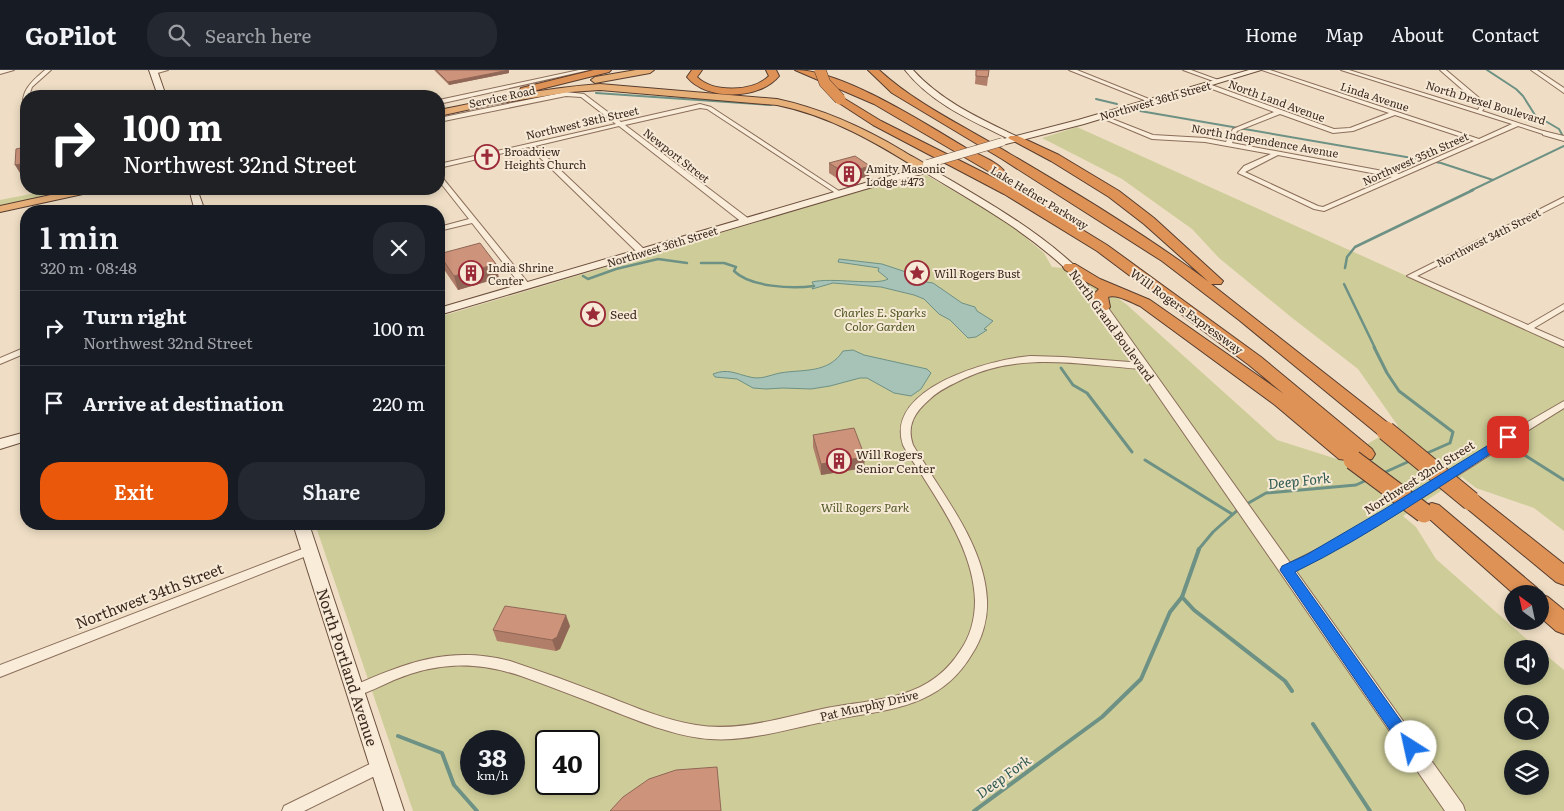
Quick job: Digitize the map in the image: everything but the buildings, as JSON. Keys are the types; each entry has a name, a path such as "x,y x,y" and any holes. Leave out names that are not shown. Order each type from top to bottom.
{"highway":[{"path":"525,90 606,70"},
{"path":"445,107 627,70"},
{"path":"445,112 650,70"},
{"path":"697,70 692,77 698,84 729,91 750,89 766,84 774,76 771,70"},
{"name":"Lake Hefner Parkway","path":"800,70 844,86 871,99 1088,225 1173,288 1255,361"},
{"name":"Lake Hefner Parkway","path":"821,70 853,81 889,98 1087,207"},
{"name":"Will Rogers Expressway","path":"821,70 825,83 840,99 877,124 1009,191 1067,224 1102,248 1255,361 1359,457"},
{"path":"873,70 896,91 1006,156 1167,258 1246,317 1564,576"},
{"path":"494,101 570,89 600,87 782,103 831,116 927,167"},
{"path":"1013,142 1096,182 1137,212 1210,275 1246,317"},
{"path":"0,199 20,195"},
{"path":"0,209 64,195"},
{"path":"1070,267 1095,282 1145,303 1234,365 1359,457 1518,585"},
{"path":"1102,307 1100,296 1103,293 1109,291 1125,293"},
{"path":"1428,512 1513,585"},
{"path":"1549,612 1564,626"},
{"path":"1549,615 1564,626"}],"main road":[{"path":"909,70 928,89 1013,142"},
{"name":"Northwest 36th Street","path":"445,310 839,193 885,180 896,179 927,167 1257,70"},
{"path":"154,71 160,90"},
{"name":"North Grand Boulevard","path":"927,167 1015,222 1044,243 1070,267"},
{"path":"0,444 20,438"},
{"name":"North Portland Avenue","path":"303,530 394,811"}],"street":[{"path":"0,72 11,70"},
{"path":"28,90 48,70"},
{"path":"154,71 165,70"},
{"path":"550,70 559,77"},
{"path":"445,101 586,70"},
{"path":"1072,70 1151,101"},
{"name":"North Land Avenue","path":"1186,70 1218,81"},
{"name":"Linda Avenue","path":"1265,70 1479,141"},
{"name":"North Drexel Boulevard","path":"1345,70 1564,139"},
{"path":"1442,70 1482,103 1484,106 1479,112"},
{"path":"1534,70 1563,88"},
{"name":"North Land Avenue","path":"1206,85 1330,130 1341,132 1395,113"},
{"name":"Service Road","path":"445,119 569,93"},
{"name":"Newport Street","path":"569,93 584,96 746,221"},
{"name":"Northwest 38th Street","path":"445,165 701,106 709,108 839,193"},
{"path":"1228,144 1238,128 1279,112"},
{"name":"North Independence Avenue","path":"1100,116 1152,137 1194,138 1399,176"},
{"name":"Northwest 35th Street","path":"1277,153 1269,159 1244,168 1240,173 1321,209 1328,208 1518,124"},
{"path":"530,145 642,252"},
{"path":"445,184 526,286"},
{"name":"Northwest 34th Street","path":"1528,328 1411,276 1564,199"},
{"path":"445,227 474,220"},
{"name":"North Grand Boulevard","path":"1070,267 1089,294 1102,307 1456,811"},
{"path":"1528,328 1564,306"},
{"path":"1528,328 1564,344"},
{"path":"0,361 20,353"},
{"name":"Pat Murphy Drive","path":"355,691 422,665 450,660 487,661 514,668 674,727 718,733 746,731 858,709 891,702 928,690 956,669 964,657 977,631 982,603 978,578 969,551 956,524 908,442 905,426 911,412 927,397 956,379 998,363 1023,360 1049,360 1143,366"},
{"name":"Northwest 32nd Street","path":"1286,570 1310,559 1388,513 1564,404"},
{"name":"Northwest 34th Street","path":"0,671 310,550"},
{"path":"289,811 380,766"}],"green space":[{"name":"Will Rogers Park","path":"1077,127 1564,347 1564,531 1534,508 1476,488 1462,477 1403,516 1416,527 1436,559 1504,619 1504,630 1516,630 1528,640 1504,640 1504,685 1549,685 1549,658 1564,670 1564,811 413,811 317,530 445,530 445,315 881,185 926,175 1007,222 1044,253 1052,267 1063,268 1070,275 1104,288 1126,304 1277,440 1340,460 1398,426 1358,369 1219,258 1192,229 1122,179 1042,138"},
{"path":"25,195 45,195 0,206 0,200"}],"shaded area":[{"path":"839,259 882,264 903,271 919,281 933,283 962,303 975,307 977,311 993,321 984,329 987,330 976,337 968,338 950,320 939,314 924,299 914,295 881,287 833,283 812,289 814,286 812,282 831,280 874,282 888,279 878,271 879,268 838,262"},
{"path":"853,350 864,355 927,369 931,373 921,389 911,396 894,393 867,378 811,389 766,389 753,388 737,379 715,377 713,374 728,372 758,378 814,369 830,364 843,351"}],"waterway":[{"name":"Deep Fork","path":"1487,70 1516,89 1523,96 1535,115 1559,129 1564,138"},
{"path":"596,93 771,105"},
{"path":"1096,99 1117,104"},
{"path":"1140,111 1441,163 1493,180"},
{"name":"Deep Fork","path":"1493,180 1564,146"},
{"name":"Deep Fork","path":"1470,191 1493,180"},
{"name":"Deep Fork","path":"1345,268 1347,257 1355,247 1473,190"},
{"path":"583,276 588,279 616,269 658,259 687,263"},
{"path":"701,263 724,263 736,267 734,271 741,276 761,284 783,287 814,286"},
{"name":"Deep Fork","path":"1344,284 1375,348"},
{"name":"Deep Fork","path":"1374,347 1387,373 1399,391 1453,432 1450,443 1425,454"},
{"path":"1061,368 1073,385 1087,393 1132,452"},
{"path":"1515,449 1564,480"},
{"path":"1145,460 1232,514"},
{"name":"Deep Fork","path":"1381,474 1412,460"},
{"name":"Deep Fork","path":"1245,505 1266,493 1356,485 1369,479"},
{"name":"Deep Fork","path":"1198,550 1213,532 1240,508"},
{"name":"Deep Fork","path":"1182,597 1199,549"},
{"name":"Deep Fork","path":"974,811 1102,717 1141,679 1170,612 1182,597"},
{"path":"1182,597 1194,610 1285,681 1292,691"},
{"path":"1313,724 1370,811"},
{"path":"398,736 442,753 454,785 477,811"}],"place":[{"name":"Broadview Heights Church","path":"487,157"},
{"name":"Amity Masonic Lodge #473","path":"849,174"},
{"name":"India Shrine Center","path":"471,273"},
{"name":"Will Rogers Bust","path":"917,273"},
{"name":"Seed","path":"593,314"},
{"name":"Will Rogers Senior Center","path":"839,461"}],"route":[{"path":"1411,747 1286,570 1310,559 1388,513 1508,437"}],"park label":[{"name":"Charles E. Sparks Color Garden","path":"880,319"}]}
